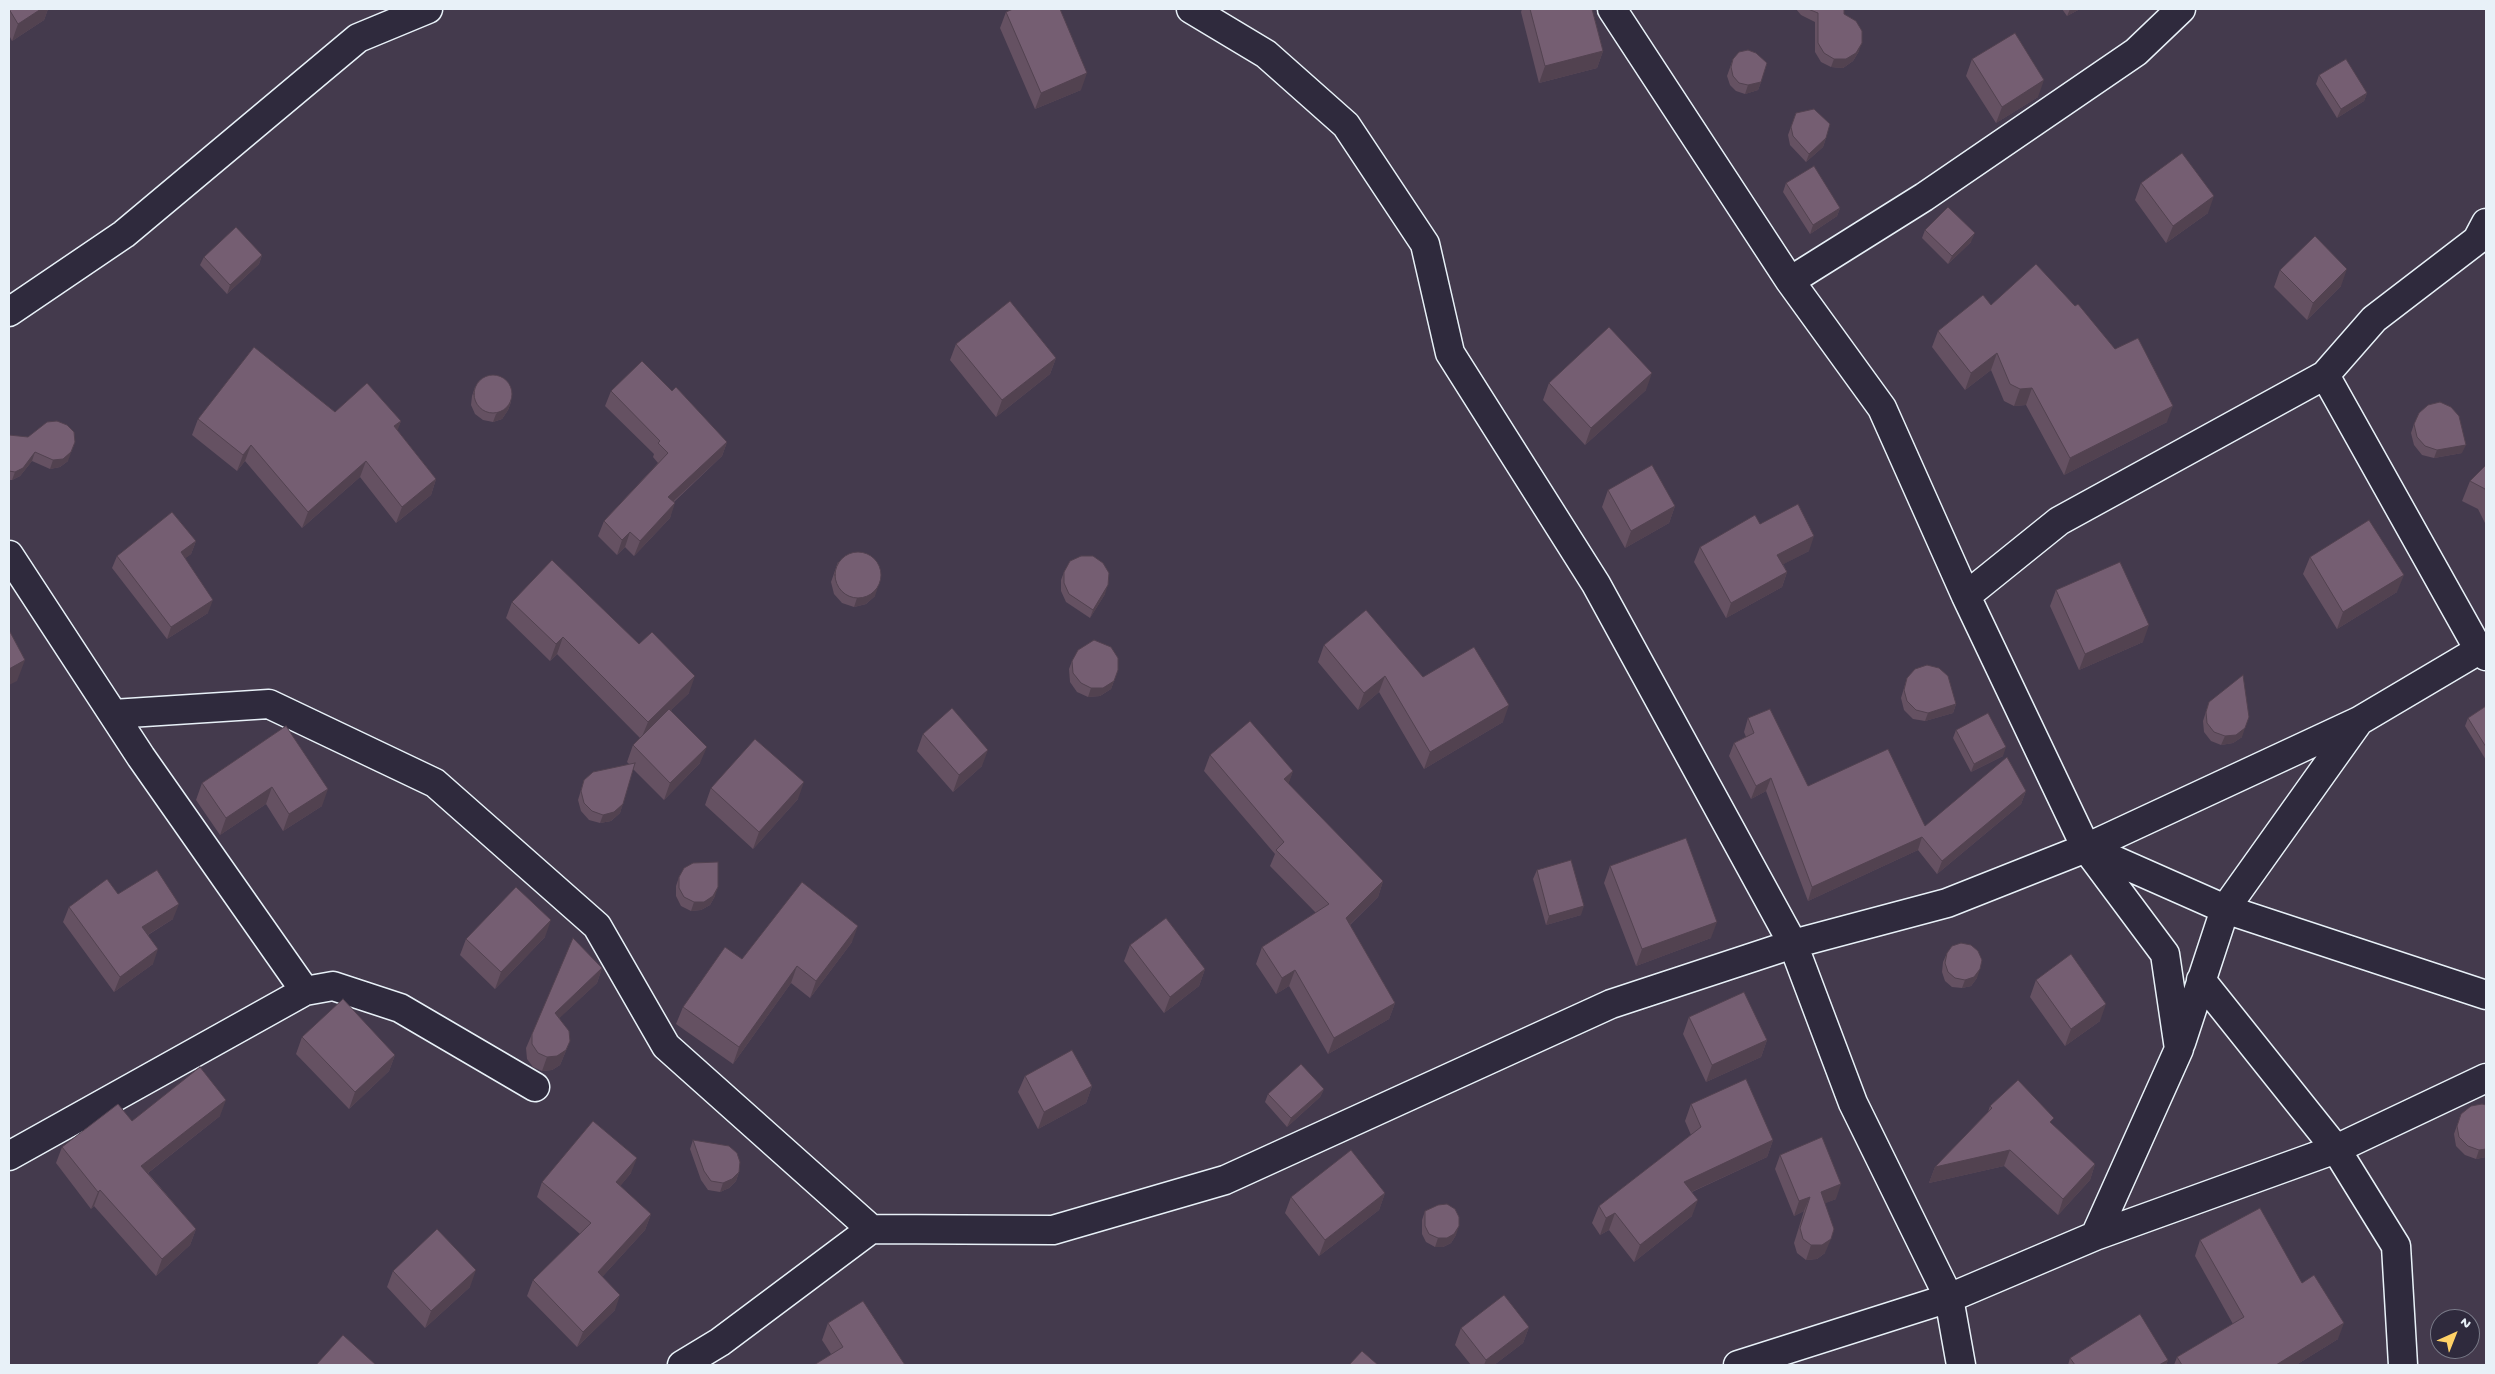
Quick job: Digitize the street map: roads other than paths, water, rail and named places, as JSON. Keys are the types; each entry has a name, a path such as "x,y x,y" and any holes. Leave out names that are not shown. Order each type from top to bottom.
{"street":[{"path":"9,312 124,234 358,38 428,9"},
{"path":"1191,9 1266,54 1346,125 1425,244 1450,353 1596,584 1792,944 1853,1103 1949,1298 1961,1365"},
{"path":"1612,9 1790,281 1882,408 1966,596 2086,848 2165,954 2179,1049"},
{"path":"1790,281 1924,197 2136,52 2181,9"},
{"path":"1966,596 2059,521 2324,375 2374,319 2477,240 2486,223"},
{"path":"682,1365 720,1342 871,1229 1053,1230 1225,1180 1612,1004 1792,944 1947,903 2086,848 2358,722 2483,653 2324,375"},
{"path":"9,554 113,714 305,991"},
{"path":"113,714 269,704 435,783 597,926 666,1046 871,1229"},
{"path":"2095,1236 2179,1049 2225,909 2358,722"},
{"path":"2086,848 2225,909 2486,995"},
{"path":"2201,980 2336,1149 2396,1246 2403,1365"},
{"path":"9,1156 305,991 333,986 400,1008 535,1087"},
{"path":"1738,1365 1949,1298 2095,1236 2336,1149 2486,1078"}]}
